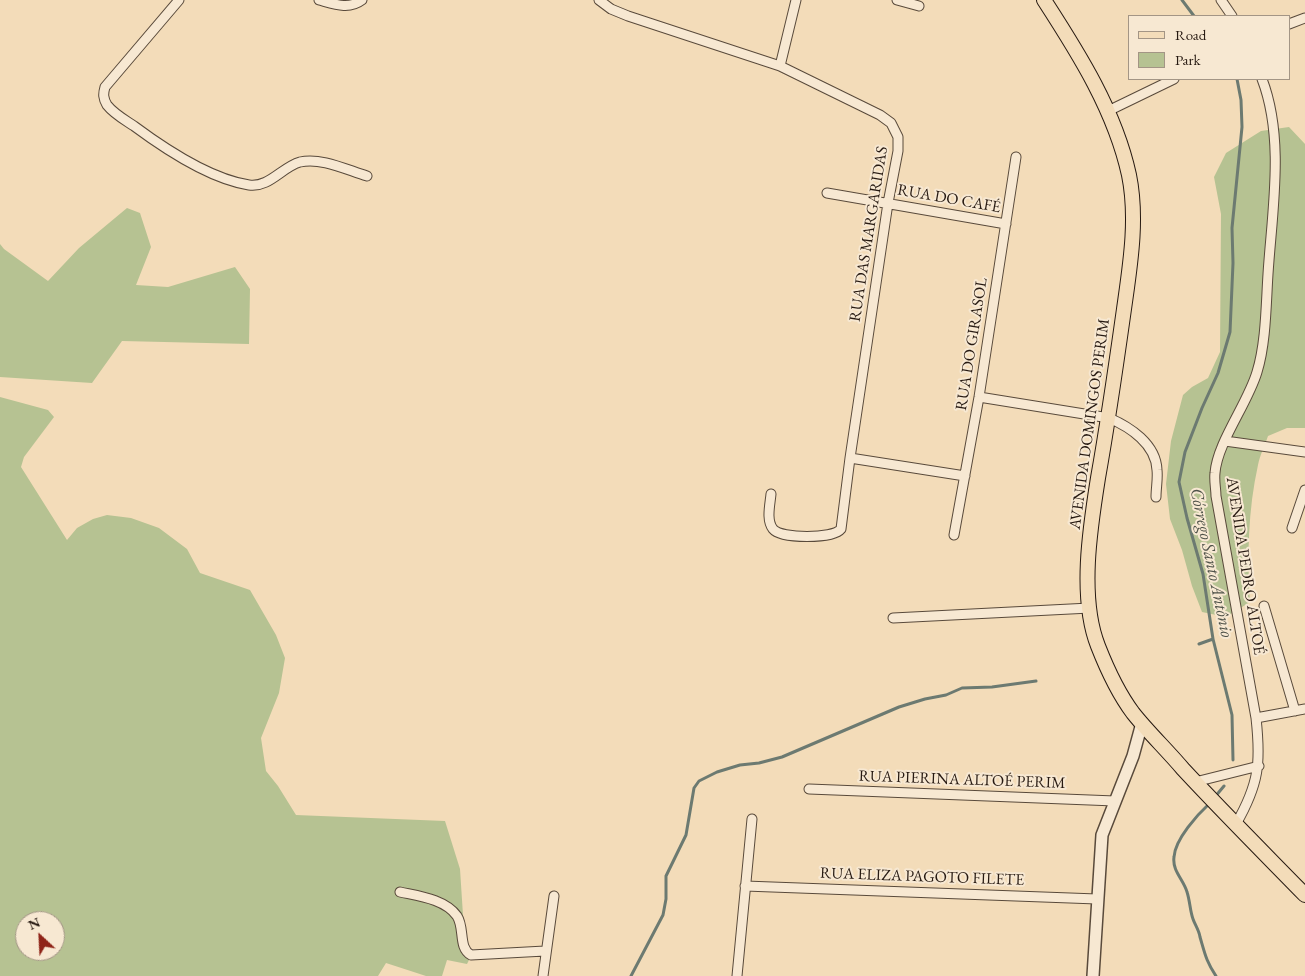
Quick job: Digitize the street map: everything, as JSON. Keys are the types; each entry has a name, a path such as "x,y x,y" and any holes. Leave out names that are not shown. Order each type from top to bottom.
{"main road":[{"name":"AVENIDA DOMINGOS PERIM","path":"1044,0 1069,40 1108,111 1120,142 1129,177 1134,214 1129,271 1092,519 1088,571 1090,608 1097,644 1122,696 1142,723 1195,782 1305,895"}],"street":[{"path":"179,0 105,87 103,94 111,110 150,138 191,163 216,175 250,185 270,180 288,167 308,161 367,176"},
{"path":"319,0 344,6 354,5 362,0"},
{"name":"RUA DAS MARGARIDAS","path":"599,0 628,16 780,66 880,114 891,124 898,137 898,151 888,204 841,529 834,534 820,536 791,536 776,532 769,520 771,494"},
{"path":"780,66 796,0"},
{"path":"897,0 919,6"},
{"path":"1221,0 1231,15"},
{"path":"1290,24 1305,18"},
{"path":"1108,111 1172,80"},
{"name":"AVENIDA PEDRO ALTOÉ","path":"1236,824 1253,792 1259,766 1259,751 1256,718 1214,473 1225,441 1257,372 1265,318 1275,155 1272,113 1262,80"},
{"name":"RUA DO GIRASOL","path":"954,535 979,397 1016,157"},
{"name":"RUA DO CAFÉ","path":"827,193 1006,224"},
{"path":"979,397 1108,418 1130,429 1150,449 1155,460 1157,470 1156,497"},
{"path":"1225,441 1305,452"},
{"path":"850,458 965,476"},
{"path":"1292,528 1305,490"},
{"path":"1264,606 1295,711"},
{"path":"893,618 1090,608"},
{"path":"1256,718 1305,709"},
{"path":"1093,976 1102,835 1132,756 1142,723"},
{"path":"1195,782 1259,766"},
{"name":"RUA PIERINA ALTOÉ PERIM","path":"809,789 1115,801"},
{"path":"737,976 752,819"},
{"name":"RUA ELIZA PAGOTO FILETE","path":"745,886 1097,899"},
{"path":"400,892 428,899 451,910 459,921 465,948 471,956 545,951"},
{"path":"543,976 554,896"}],"green space":[{"path":"1289,127 1305,144 1305,428 1287,428 1268,436 1259,461 1250,516 1250,602 1226,617 1202,612 1170,519 1166,484 1171,441 1183,395 1192,387 1208,378 1220,352 1221,214 1214,177 1226,153 1261,131"},
{"path":"127,208 140,213 151,247 136,285 168,287 235,267 250,289 249,344 122,341 92,383 0,377 0,244 4,249 48,281 79,248"},
{"path":"0,397 48,410 54,417 24,457 21,467 67,540 77,528 93,519 107,515 131,518 159,528 187,549 200,573 250,590 276,635 285,658 279,693 261,738 266,771 296,815 445,821 460,869 465,946 469,960 467,964 447,960 442,976 426,976 386,963 378,976 0,976"}],"waterway":[{"name":"Córrego Santo Antônio","path":"1182,0 1193,15"},
{"name":"Córrego Santo Antônio","path":"1233,760 1232,715 1213,639 1203,574 1179,482 1185,452 1218,373 1230,332 1233,263 1232,228 1242,127 1241,100 1237,80"},
{"path":"1199,644 1213,639"},
{"path":"631,976 663,915 666,899 666,876 686,835 694,788 699,781 717,772 740,765 759,763 782,757 899,707 946,695 962,688 992,687 1036,681"},
{"name":"Córrego Santo Antônio","path":"1214,798 1224,786"},
{"name":"Córrego Santo Antônio","path":"1210,803 1194,820 1178,843 1174,862 1176,871 1187,892 1192,916 1206,957 1216,976"}]}
